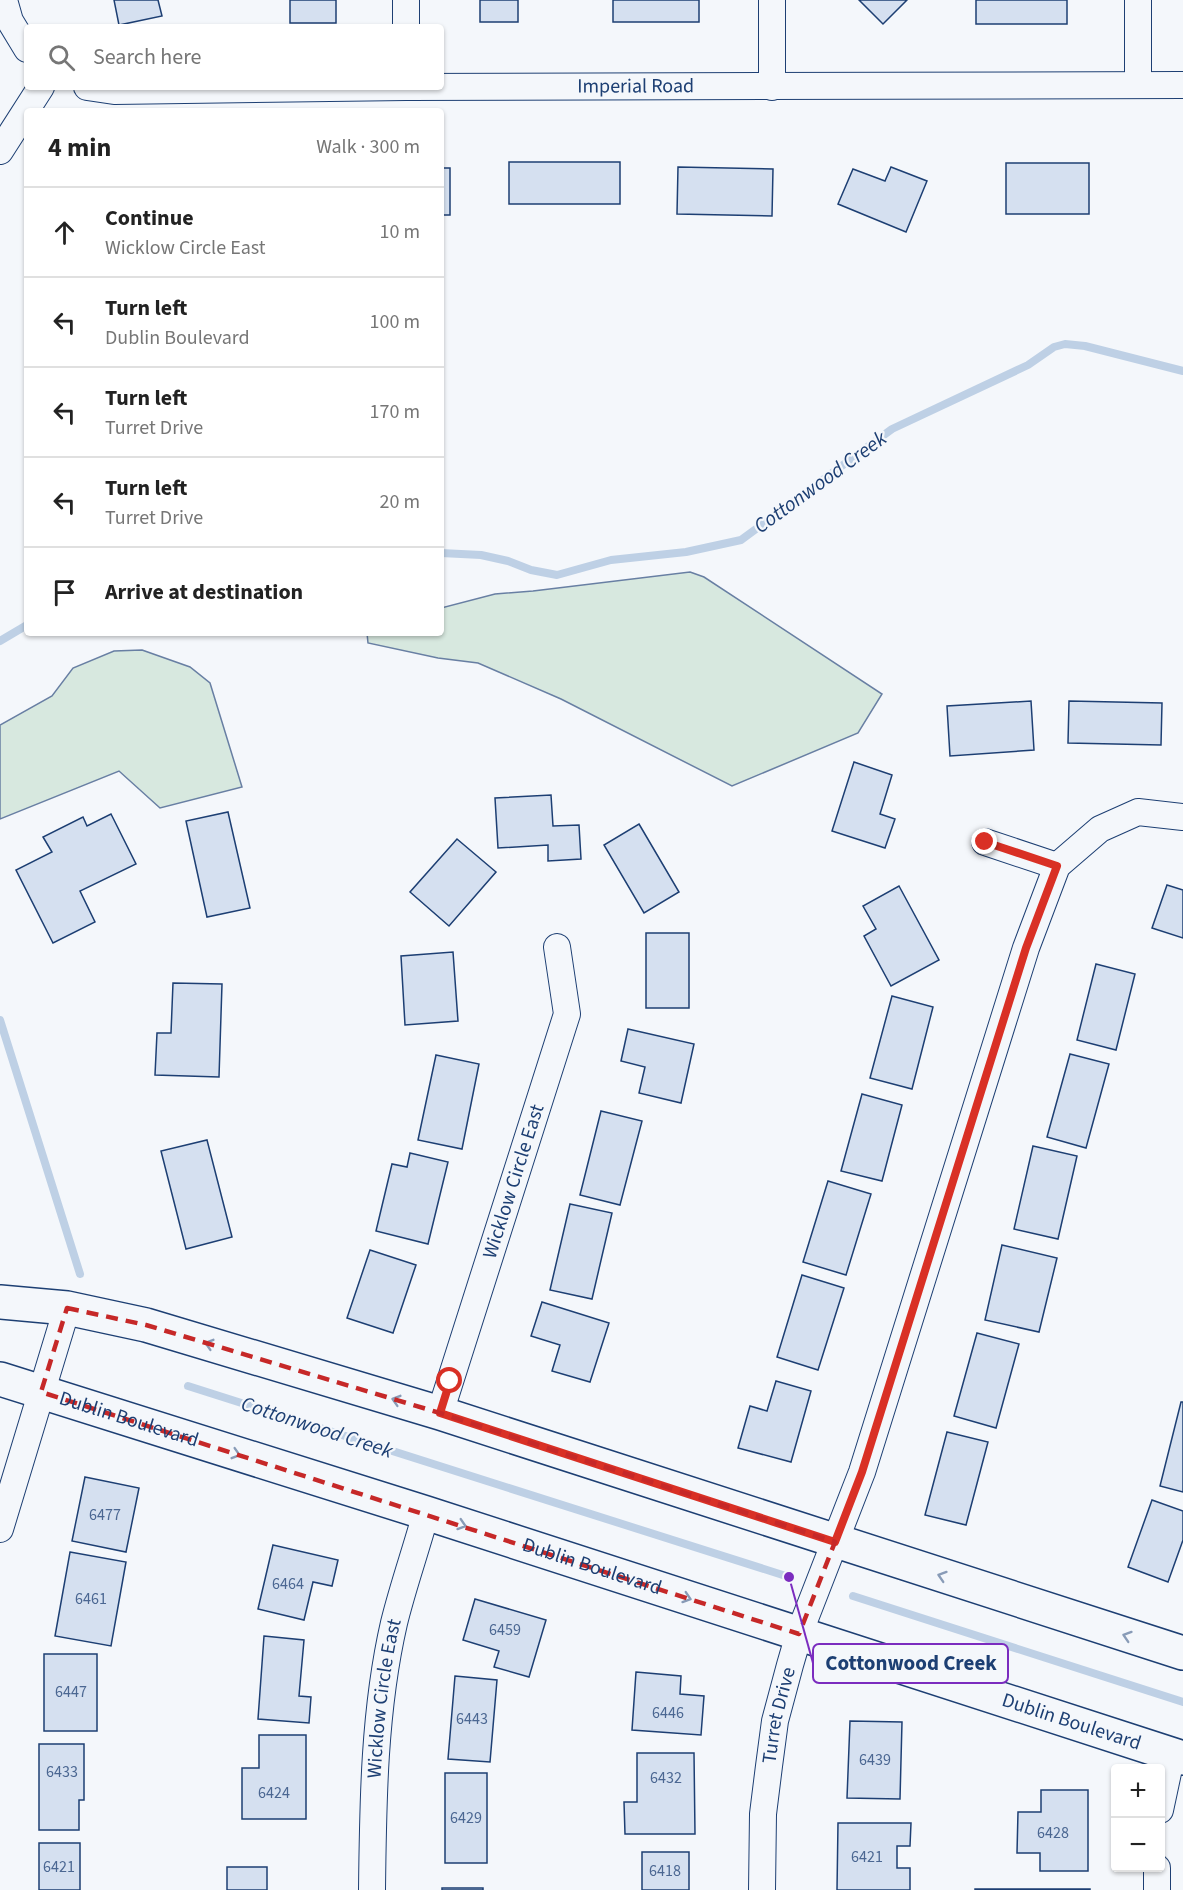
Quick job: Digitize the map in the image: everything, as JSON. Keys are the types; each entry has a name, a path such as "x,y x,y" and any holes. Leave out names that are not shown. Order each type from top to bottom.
{"main road":[{"path":"0,1302 67,1308 146,1325 440,1413 1183,1653"},
{"name":"Dublin Boulevard","path":"0,1378 1177,1756"}],"street":[{"path":"4,0 10,21 24,44"},
{"path":"406,0 406,24"},
{"path":"772,0 772,87"},
{"path":"1137,85 1138,0"},
{"name":"Imperial Road","path":"444,87 1183,85"},
{"path":"27,108 38,90"},
{"name":"Imperial Road","path":"107,90 187,90"},
{"path":"0,151 24,113"},
{"name":"Turret Drive","path":"762,1890 763,1814 775,1721 799,1634 862,1472 1026,948 1057,866 1100,829 1137,812 1183,817"},
{"path":"985,842 1057,866"},
{"name":"Wicklow Circle East","path":"440,1413 567,1014 557,947"},
{"path":"0,1529 67,1308"},
{"name":"Wicklow Circle East","path":"372,1890 373,1786 384,1684 394,1623 426,1514"},
{"path":"1165,1796 1177,1756"},
{"path":"1157,1872 1157,1890"}],"highlighted area":[{"path":"67,1308 146,1325 440,1413 835,1542 799,1634 41,1392"}],"shaded area":[{"path":"690,572 704,577 882,694 858,733 732,786 561,699 478,663 438,658 368,643 367,636 444,636 444,607 495,594"},
{"path":"142,650 190,667 210,683 242,787 160,808 119,771 0,819 0,725 52,696 73,668 114,651"}],"building":[{"path":"114,0 158,0 162,16 119,24"},
{"path":"290,0 336,0 336,23 290,23"},
{"path":"480,0 518,0 518,22 480,22"},
{"path":"613,0 699,0 699,22 613,22"},
{"path":"859,0 907,0 883,24"},
{"path":"976,0 1067,0 1067,24 976,24"},
{"path":"509,162 620,162 620,204 509,204"},
{"path":"1006,163 1089,163 1089,214 1006,214"},
{"path":"678,167 773,169 772,216 677,214"},
{"path":"891,167 927,181 906,232 838,204 853,169 885,181"},
{"path":"444,168 450,168 450,215 444,215"},
{"path":"1031,701 1034,750 950,756 947,706"},
{"path":"1069,701 1162,703 1161,745 1068,743"},
{"path":"854,762 892,775 880,814 895,819 885,848 832,831"},
{"path":"551,795 553,826 579,825 581,859 548,861 548,845 498,848 495,798"},
{"path":"228,812 250,908 207,917 186,821"},
{"path":"111,814 136,864 80,891 95,922 53,943 16,870 52,852 43,837 83,817 87,826"},
{"path":"639,824 679,892 644,913 604,845"},
{"path":"457,839 496,872 449,926 410,892"},
{"path":"1167,885 1183,890 1183,938 1152,928"},
{"path":"899,886 939,960 891,986 864,936 876,929 863,906"},
{"path":"646,933 689,933 689,1008 646,1008"},
{"path":"453,952 458,1021 405,1025 401,956"},
{"path":"1096,964 1135,974 1116,1050 1077,1040"},
{"path":"173,983 222,984 219,1077 155,1075 157,1033 171,1033"},
{"path":"892,996 933,1007 912,1089 870,1078"},
{"path":"628,1029 694,1044 681,1103 639,1093 645,1067 621,1061"},
{"path":"1070,1054 1109,1064 1086,1148 1047,1137"},
{"path":"436,1055 479,1064 462,1149 418,1140"},
{"path":"862,1094 902,1105 882,1181 841,1171"},
{"path":"601,1111 642,1121 620,1205 580,1195"},
{"path":"207,1140 232,1237 186,1249 161,1151"},
{"path":"1033,1146 1077,1156 1058,1239 1014,1229"},
{"path":"410,1153 448,1162 428,1244 376,1231 392,1164 407,1167"},
{"path":"828,1181 871,1194 846,1275 803,1262"},
{"path":"570,1204 612,1213 592,1299 550,1290"},
{"path":"1002,1245 1057,1258 1039,1332 985,1320"},
{"path":"370,1250 416,1265 393,1333 347,1318"},
{"path":"802,1275 844,1288 818,1370 777,1357"},
{"path":"542,1302 609,1323 590,1382 552,1371 560,1345 531,1336"},
{"path":"977,1333 1019,1344 996,1428 954,1416"},
{"path":"776,1381 811,1391 791,1462 738,1448 750,1406 767,1411"},
{"path":"1181,1402 1183,1402 1183,1492 1160,1486"},
{"path":"947,1432 988,1442 966,1525 925,1515"},
{"path":"85,1477 139,1488 126,1552 72,1541"},
{"path":"1152,1500 1183,1511 1183,1540 1168,1582 1128,1567"},
{"path":"273,1545 338,1560 332,1586 313,1582 304,1620 258,1609"},
{"path":"70,1552 126,1562 111,1646 55,1636"},
{"path":"475,1599 546,1620 529,1677 494,1667 499,1651 463,1640"},
{"path":"264,1636 304,1640 299,1696 311,1697 309,1723 258,1719"},
{"path":"44,1654 97,1654 97,1731 44,1731"},
{"path":"636,1672 681,1676 680,1694 704,1696 701,1735 632,1730"},
{"path":"455,1676 497,1680 490,1762 448,1759"},
{"path":"850,1721 902,1722 900,1799 847,1798"},
{"path":"259,1735 306,1735 306,1819 242,1819 242,1768 259,1768"},
{"path":"39,1744 84,1744 84,1800 79,1800 79,1830 39,1830"},
{"path":"637,1753 694,1753 695,1834 625,1834 624,1802 637,1802"},
{"path":"445,1773 487,1773 487,1863 445,1863"},
{"path":"1041,1790 1088,1790 1088,1871 1040,1871 1040,1853 1017,1853 1018,1812 1041,1812"},
{"path":"838,1823 911,1823 910,1846 897,1846 897,1868 910,1868 910,1890 837,1890"},
{"path":"39,1843 80,1843 80,1890 39,1890"},
{"path":"642,1852 689,1852 689,1890 642,1890"},
{"path":"227,1867 267,1867 267,1890 227,1890"},
{"path":"442,1888 483,1888 483,1890 442,1890"},
{"path":"1090,1889 1090,1890 975,1890"}],"waterway":[{"name":"Cottonwood Creek","path":"444,553 481,555 557,575 611,560 686,552 741,540 892,429 1028,365 1054,347 1065,344 1085,346 1183,371"},
{"name":"Cottonwood Creek","path":"0,641 24,627"},
{"name":"Cottonwood Creek","path":"0,1020 80,1274"},
{"name":"Cottonwood Creek","path":"188,1386 789,1577"},
{"name":"Cottonwood Creek","path":"853,1596 1183,1702"}],"place":[{"name":"Cottonwood Creek","path":"789,1577"}],"route":[{"path":"450,1381 440,1413 835,1542 862,1472 1026,948 1057,866 985,842"}]}
